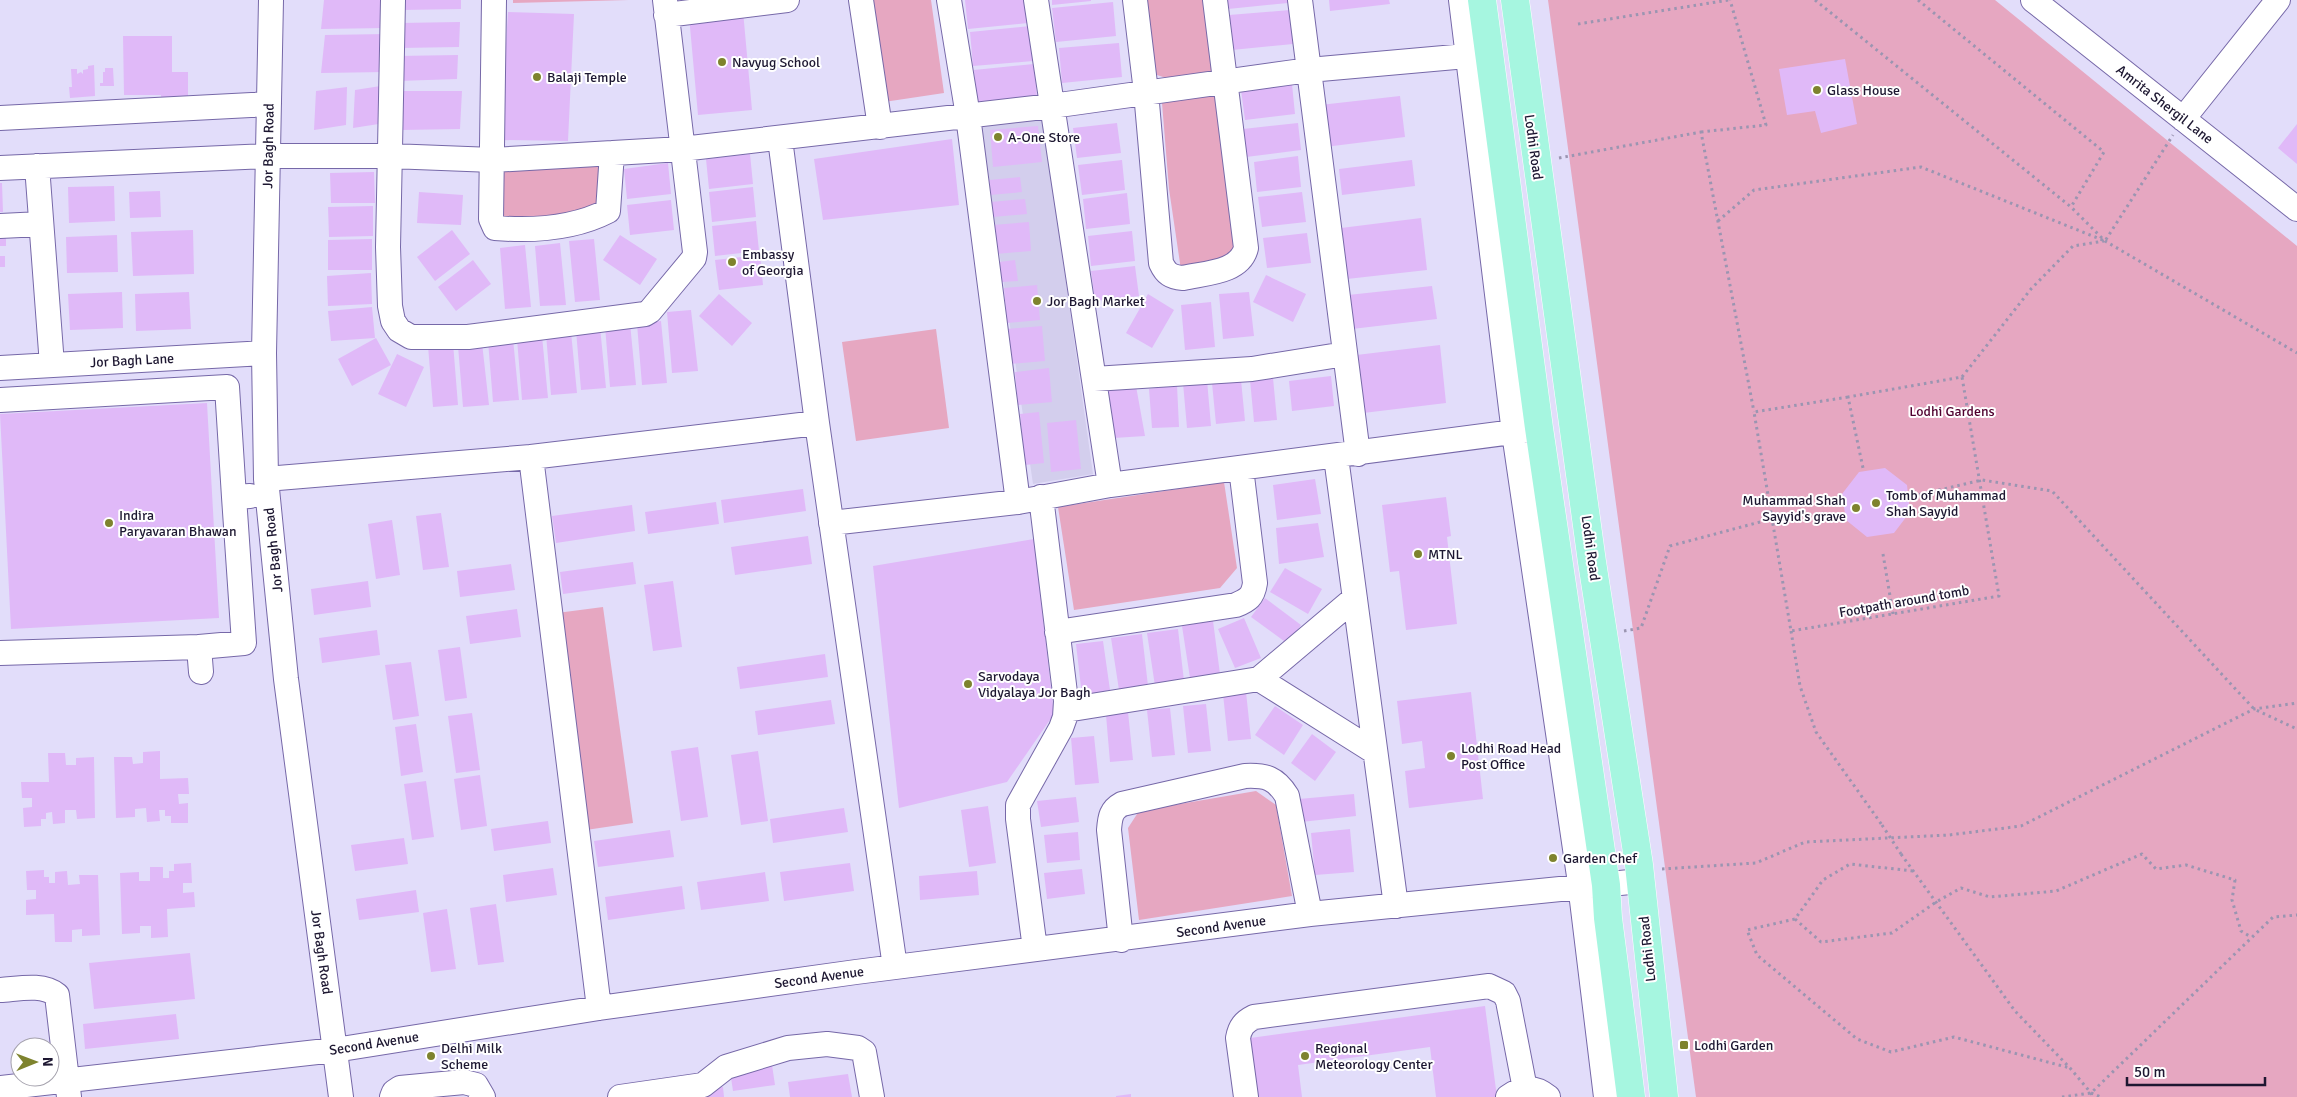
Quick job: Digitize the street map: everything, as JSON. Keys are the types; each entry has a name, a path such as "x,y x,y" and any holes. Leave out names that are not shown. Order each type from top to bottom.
{"main road":[{"path":"1482,0 1479,56 1526,430 1593,887 1608,918 1631,1097"},
{"name":"Lodhi Road","path":"1514,0 1592,562 1640,881 1664,1097"}],"street":[{"name":"Jor Bagh Road","path":"271,0 264,353 267,487 286,679 341,1097"},
{"path":"393,0 388,247 390,306 392,321 399,330 411,337 468,337 645,314 650,311 695,255 666,8 773,1"},
{"path":"494,0 491,219 495,228 522,230 589,221 608,211 612,153"},
{"path":"861,0 880,127"},
{"path":"949,0 1030,500 1057,632 1066,710 1061,728 1018,805 1018,819 1035,949"},
{"path":"1036,0 1110,486"},
{"path":"1135,0 1146,92 1161,263 1166,273 1182,278 1234,266 1244,258 1246,248 1215,0"},
{"path":"1300,0 1345,354 1347,455 1354,598 1396,906"},
{"path":"0,168 268,156 390,156 492,160 682,149 780,139 1052,106 1309,70 1479,56 1461,0"},
{"name":"Amrita Shergil Lane","path":"2033,0 2297,209"},
{"path":"2183,119 2278,0"},
{"path":"0,118 268,104"},
{"path":"780,139 817,423 895,967"},
{"path":"37,166 52,365"},
{"path":"0,226 41,224"},
{"name":"Jor Bagh Lane","path":"0,368 264,353"},
{"path":"1094,379 1252,369 1345,354"},
{"path":"0,400 227,387 244,643 199,647 0,653"},
{"path":"234,497 267,487 817,423"},
{"path":"831,523 1030,500 1110,486 1526,430"},
{"path":"531,457 599,1008"},
{"path":"1057,632 1236,605 1248,600 1254,594 1255,583 1241,468"},
{"path":"1066,710 1259,679 1354,598"},
{"path":"199,647 202,672"},
{"path":"1259,679 1375,752"},
{"path":"1121,940 1108,830 1113,809 1122,804 1245,776 1260,775 1272,779 1280,784 1287,796 1310,914"},
{"name":"Second Avenue","path":"0,1088 68,1088 335,1050 599,1008 895,967 1121,940 1310,914 1640,881"},
{"path":"1593,887 1606,1097"},
{"path":"1246,1097 1238,1038 1245,1022 1254,1017 1489,986 1504,993 1508,1001 1517,1093 1534,1089 1548,1097"},
{"path":"0,990 41,988 50,990 57,995 68,1088"},
{"path":"620,1097 703,1085 726,1067 788,1048 828,1044 858,1048 864,1052 872,1097"},
{"path":"392,1097 394,1092 400,1088 464,1082 476,1085 483,1097"}],"path":[{"path":"1570,156 1701,132 1766,126 1730,0 1578,24"},
{"path":"1814,0 2071,207 2105,241"},
{"path":"1918,0 2104,152 2071,207"},
{"path":"1754,412 1962,377 2031,289 2073,246 2105,241 2183,119"},
{"path":"1701,132 1754,412 1800,686 1816,732 1913,871 2015,1011 2070,1068 2091,1093 2101,1097"},
{"path":"1718,220 1754,190 1921,167 2105,241 2297,353"},
{"name":"Footpath around tomb","path":"1791,632 1999,596 1962,377"},
{"path":"1848,397 1863,468"},
{"path":"1913,496 1979,481 2052,490 2254,709 2297,729"},
{"path":"1622,631 1641,628 1670,546 1772,518 1826,513"},
{"path":"1883,554 1893,614"},
{"path":"1640,881 1665,867 1756,863 1806,842 1949,835 2021,826 2254,709 2297,704"},
{"path":"1795,918 1821,942 1892,934 1936,902 1961,888 1990,897 2056,891 2142,854 2156,869 2186,865 2235,880 2232,900 2241,931 2251,937"},
{"path":"1913,871 1850,864 1823,880 1795,918 1747,930 1757,955 1857,1038 1891,1052 1954,1037 2070,1068"},
{"path":"2088,1097 2273,917 2297,915"},
{"path":"2062,1097 2091,1093"}],"shaded area":[{"name":"Jor Bagh Market","path":"1043,119 1093,474 1033,484 981,127"}],"green space":[{"path":"513,0 629,0 513,3"},
{"path":"869,0 931,0 944,93 884,102"},
{"path":"1143,0 1207,0 1215,73 1166,78 1154,74"},
{"name":"Lodhi Gardens","path":"1548,0 1995,0 2297,246 2297,1097 1696,1097"},
{"path":"1214,94 1221,109 1235,238 1231,262 1181,270 1169,189 1162,103 1167,96"},
{"path":"602,163 599,204 586,212 509,221 500,212 500,193 505,168"},
{"path":"936,329 949,428 856,441 842,342"},
{"path":"1224,482 1237,568 1220,588 1074,610 1058,507"},
{"path":"603,607 633,823 586,830 557,613"},
{"path":"1256,791 1276,805 1292,896 1139,920 1128,828 1139,811"}],"building":[{"path":"324,0 385,0 385,28 321,29"},
{"path":"401,0 461,0 461,9 402,10"},
{"path":"965,0 1026,0 1028,23 968,29"},
{"path":"1052,0 1091,0 1091,1 1052,5"},
{"path":"1227,0 1288,0 1288,3 1228,9"},
{"path":"1329,0 1389,0 1390,4 1330,11"},
{"path":"1113,2 1116,36 1056,42 1052,8"},
{"path":"1290,10 1293,44 1232,50 1229,15"},
{"path":"743,11 752,110 698,115 689,16"},
{"name":"Balaji Temple","path":"508,12 574,14 568,141 500,140"},
{"path":"460,22 459,47 400,48 399,23"},
{"path":"1030,26 1033,61 973,66 970,32"},
{"path":"386,34 385,72 321,73 325,35"},
{"path":"123,36 172,36 172,72 188,72 188,99 161,99 161,95 124,95"},
{"path":"1119,43 1122,77 1062,83 1059,48"},
{"path":"458,55 457,79 398,81 397,56"},
{"name":"Glass House","path":"1845,59 1857,124 1821,133 1815,111 1787,115 1779,69"},
{"path":"1034,64 1037,98 977,104 974,70"},
{"path":"94,65 95,96 70,98 69,87 72,87 71,69 77,69 77,74 81,72 83,74 83,70 88,69 88,66"},
{"path":"105,68 113,68 114,86 100,86 100,83 103,83"},
{"path":"1292,84 1295,114 1245,120 1241,90"},
{"path":"387,85 385,123 353,128 355,90"},
{"path":"347,87 346,125 314,130 316,91"},
{"path":"400,91 462,91 460,129 401,130"},
{"path":"1400,96 1405,137 1325,147 1320,105"},
{"path":"1117,123 1121,153 1077,158 1073,128"},
{"path":"1298,123 1301,150 1246,157 1243,129"},
{"path":"2297,124 2297,164 2278,148"},
{"path":"1038,126 1042,162 993,167 990,130"},
{"path":"952,139 959,205 823,220 814,159"},
{"path":"750,154 753,184 709,189 706,159"},
{"path":"1298,156 1301,187 1257,192 1254,162"},
{"path":"1122,160 1125,190 1082,195 1078,165"},
{"path":"1412,160 1415,186 1342,195 1339,169"},
{"path":"668,163 671,194 627,199 624,169"},
{"path":"374,172 375,203 331,203 330,173"},
{"path":"1020,177 1022,192 990,195 989,180"},
{"path":"0,183 2,183 3,212 0,212"},
{"path":"114,186 115,221 69,223 68,187"},
{"path":"753,187 756,217 712,222 709,192"},
{"path":"160,191 161,217 130,218 129,192"},
{"path":"419,192 463,195 461,225 417,223"},
{"path":"1302,192 1306,222 1262,227 1258,197"},
{"path":"1127,193 1130,224 1086,229 1083,199"},
{"path":"1025,199 1027,214 993,217 991,202"},
{"path":"671,200 674,230 630,235 627,205"},
{"path":"373,206 373,236 329,237 328,207"},
{"path":"1421,218 1427,270 1347,279 1341,228"},
{"path":"756,221 759,251 715,256 712,226"},
{"path":"1029,222 1031,251 996,254 993,225"},
{"path":"0,229 2,229 3,238 6,238 6,246 0,246"},
{"path":"193,230 194,274 133,276 131,232"},
{"path":"452,230 470,254 435,281 417,257"},
{"path":"1132,231 1135,261 1091,266 1088,236"},
{"path":"1307,233 1311,263 1267,268 1263,238"},
{"path":"117,235 118,272 67,273 66,237"},
{"path":"620,235 657,259 640,285 603,260"},
{"path":"372,239 372,270 328,270 328,240"},
{"path":"594,239 600,300 575,302 569,241"},
{"path":"560,243 566,305 540,306 535,246"},
{"path":"525,245 531,307 505,309 500,248"},
{"path":"760,255 763,285 719,290 715,260"},
{"path":"0,256 5,256 5,267 0,267"},
{"path":"473,260 491,284 456,311 438,287"},
{"path":"1015,260 1018,281 1002,282 999,262"},
{"path":"1135,266 1139,296 1095,301 1091,271"},
{"path":"371,273 372,304 328,306 327,276"},
{"path":"1266,275 1306,294 1293,322 1253,302"},
{"path":"1037,285 1040,320 1007,323 1004,288"},
{"path":"1432,286 1437,319 1352,329 1348,295"},
{"path":"122,292 123,328 70,330 68,294"},
{"path":"189,292 191,329 136,331 135,294"},
{"path":"1249,292 1254,336 1223,339 1219,294"},
{"path":"719,294 752,323 732,346 699,316"},
{"path":"1148,294 1174,310 1152,348 1126,333"},
{"path":"1211,302 1215,347 1185,350 1181,305"},
{"path":"372,307 375,338 331,341 328,311"},
{"path":"691,310 698,371 672,373 667,312"},
{"path":"661,321 667,383 642,385 637,324"},
{"path":"630,323 636,385 610,387 605,326"},
{"path":"1042,326 1045,361 1010,364 1006,329"},
{"path":"600,327 606,388 581,390 576,330"},
{"path":"571,332 577,393 551,395 546,334"},
{"path":"542,336 548,398 522,400 517,339"},
{"path":"376,338 391,365 352,386 338,359"},
{"path":"513,339 519,400 493,402 488,341"},
{"path":"453,343 458,405 433,407 428,346"},
{"path":"482,343 489,405 463,407 458,346"},
{"path":"1440,345 1446,403 1355,414 1348,356"},
{"path":"397,354 424,367 406,407 378,394"},
{"path":"1049,368 1052,402 1018,405 1015,372"},
{"path":"1331,376 1334,406 1292,411 1289,381"},
{"path":"1273,378 1277,420 1254,422 1250,380"},
{"path":"1207,380 1211,426 1187,428 1183,383"},
{"path":"1241,380 1245,421 1216,424 1212,383"},
{"path":"1177,385 1179,427 1152,428 1149,389"},
{"path":"1136,386 1145,436 1114,438 1106,389"},
{"name":"Indira Paryavaran Bhawan","path":"207,403 219,618 11,629 0,414"},
{"path":"1039,412 1044,463 1025,465 1020,414"},
{"path":"1076,420 1081,469 1051,472 1047,423"},
{"name":"Tomb of Muhammad Shah Sayyid","path":"1885,468 1907,485 1910,512 1894,533 1867,537 1846,520 1842,494 1859,472"},
{"path":"1315,479 1321,514 1277,520 1273,485"},
{"path":"803,489 806,511 724,523 721,500"},
{"name":"MTNL","path":"1446,497 1451,536 1447,537 1457,624 1406,630 1399,571 1390,572 1382,505"},
{"path":"716,502 719,524 648,534 645,512"},
{"path":"632,505 635,531 556,543 552,516"},
{"path":"441,513 449,567 423,570 416,516"},
{"path":"392,520 400,575 376,579 368,524"},
{"path":"1318,523 1324,557 1279,564 1276,528"},
{"path":"808,536 812,564 735,575 731,547"},
{"name":"Sarvodaya Vidyalaya Jor Bagh","path":"1034,539 1054,714 1007,782 899,808 873,566"},
{"path":"633,562 636,584 563,594 560,572"},
{"path":"511,564 515,590 460,597 457,571"},
{"path":"1285,568 1322,589 1308,614 1270,592"},
{"path":"368,581 371,607 314,615 311,589"},
{"path":"673,581 682,647 653,651 644,585"},
{"path":"1265,598 1301,625 1288,644 1251,617"},
{"path":"517,609 521,637 470,644 466,616"},
{"path":"1244,618 1261,658 1235,668 1218,629"},
{"path":"1213,621 1220,674 1190,678 1182,626"},
{"path":"1178,629 1184,681 1155,686 1147,633"},
{"path":"377,630 380,655 322,663 319,638"},
{"path":"1142,634 1148,686 1119,690 1111,638"},
{"path":"1103,641 1110,690 1082,696 1076,644"},
{"path":"460,647 467,698 445,701 438,650"},
{"path":"825,654 828,677 740,689 737,667"},
{"path":"411,662 419,716 393,720 385,665"},
{"path":"1246,692 1251,739 1228,741 1223,694"},
{"name":"Lodhi Road Head Post Office","path":"1471,692 1483,799 1409,808 1405,771 1425,768 1422,741 1402,744 1397,701"},
{"path":"831,700 835,724 758,735 755,711"},
{"path":"1206,704 1211,751 1188,753 1183,706"},
{"path":"1275,706 1303,725 1284,755 1255,735"},
{"path":"1170,708 1175,755 1152,757 1147,710"},
{"path":"1128,712 1133,760 1110,762 1106,715"},
{"path":"472,713 480,770 456,773 448,716"},
{"path":"416,724 423,772 401,776 395,727"},
{"path":"1312,734 1336,752 1315,781 1291,763"},
{"path":"1094,736 1099,783 1075,785 1071,738"},
{"path":"698,747 708,817 681,821 671,751"},
{"path":"160,751 160,779 188,778 189,794 178,794 179,804 188,803 188,823 171,823 171,816 165,816 165,810 159,810 160,821 147,822 146,808 135,809 135,817 116,818 114,757 132,757 133,764 143,763 143,752"},
{"path":"758,751 768,821 741,825 731,755"},
{"path":"48,753 65,753 66,765 76,765 76,758 94,757 95,818 77,819 76,810 65,810 65,823 53,824 52,812 46,813 46,819 41,819 41,826 24,827 23,808 32,807 32,798 22,798 21,782 49,782"},
{"path":"480,775 487,826 461,830 454,779"},
{"path":"426,781 434,837 412,840 404,784"},
{"path":"1354,794 1356,816 1301,822 1299,799"},
{"path":"1076,797 1079,822 1041,827 1037,801"},
{"path":"988,806 996,863 969,867 961,810"},
{"path":"844,808 848,832 773,843 770,819"},
{"path":"548,821 551,843 494,851 491,829"},
{"path":"1350,829 1354,872 1315,875 1311,833"},
{"path":"670,830 674,857 598,867 594,841"},
{"path":"1078,832 1080,860 1047,863 1044,835"},
{"path":"404,838 408,864 355,871 351,845"},
{"path":"191,863 192,883 183,883 183,893 194,892 195,907 167,909 168,937 151,938 151,926 140,926 140,933 122,934 120,873 139,872 139,881 150,881 150,867 163,867 163,878 169,878 169,871 174,871 174,864"},
{"path":"850,863 854,891 784,901 780,872"},
{"path":"553,868 557,895 506,902 503,875"},
{"path":"1082,869 1085,894 1047,899 1044,873"},
{"path":"44,870 44,877 49,877 49,883 55,883 55,872 67,871 68,885 80,884 79,875 98,875 100,935 82,936 82,929 72,930 72,942 55,942 54,914 26,915 26,900 36,899 36,890 27,890 26,871"},
{"path":"977,871 979,895 920,900 919,876"},
{"path":"765,872 769,901 701,910 697,882"},
{"path":"682,886 685,909 608,920 605,897"},
{"path":"416,890 419,912 359,920 356,899"},
{"path":"496,904 504,962 478,965 470,908"},
{"path":"447,909 456,969 431,972 423,913"},
{"path":"190,953 195,999 94,1009 89,963"},
{"name":"Regional Meteorology Center","path":"1485,1006 1497,1097 1436,1097 1430,1047 1298,1065 1302,1097 1251,1097 1243,1039"},
{"path":"176,1014 179,1039 85,1049 83,1024"},
{"path":"772,1065 775,1085 733,1091 730,1071"},
{"path":"848,1074 852,1097 790,1097 788,1082"},
{"path":"723,1087 724,1097 682,1097 681,1093"},
{"path":"1131,1094 1131,1097 1116,1097 1116,1096"}],"place":[{"name":"Navyug School","path":"722,62"},
{"name":"Balaji Temple","path":"537,77"},
{"name":"Glass House","path":"1817,90"},
{"name":"A-One Store","path":"998,137"},
{"name":"Embassy of Georgia","path":"732,262"},
{"name":"Jor Bagh Market","path":"1037,301"},
{"name":"Tomb of Muhammad Shah Sayyid","path":"1876,503"},
{"name":"Muhammad Shah Sayyid's grave","path":"1856,508"},
{"name":"Indira Paryavaran Bhawan","path":"109,523"},
{"name":"MTNL","path":"1418,554"},
{"name":"Sarvodaya Vidyalaya Jor Bagh","path":"968,684"},
{"name":"Lodhi Road Head Post Office","path":"1451,756"},
{"name":"Garden Chef","path":"1553,858"},
{"name":"Lodhi Garden","path":"1684,1045"},
{"name":"Delhi Milk Scheme","path":"431,1056"},
{"name":"Regional Meteorology Center","path":"1305,1056"}]}
